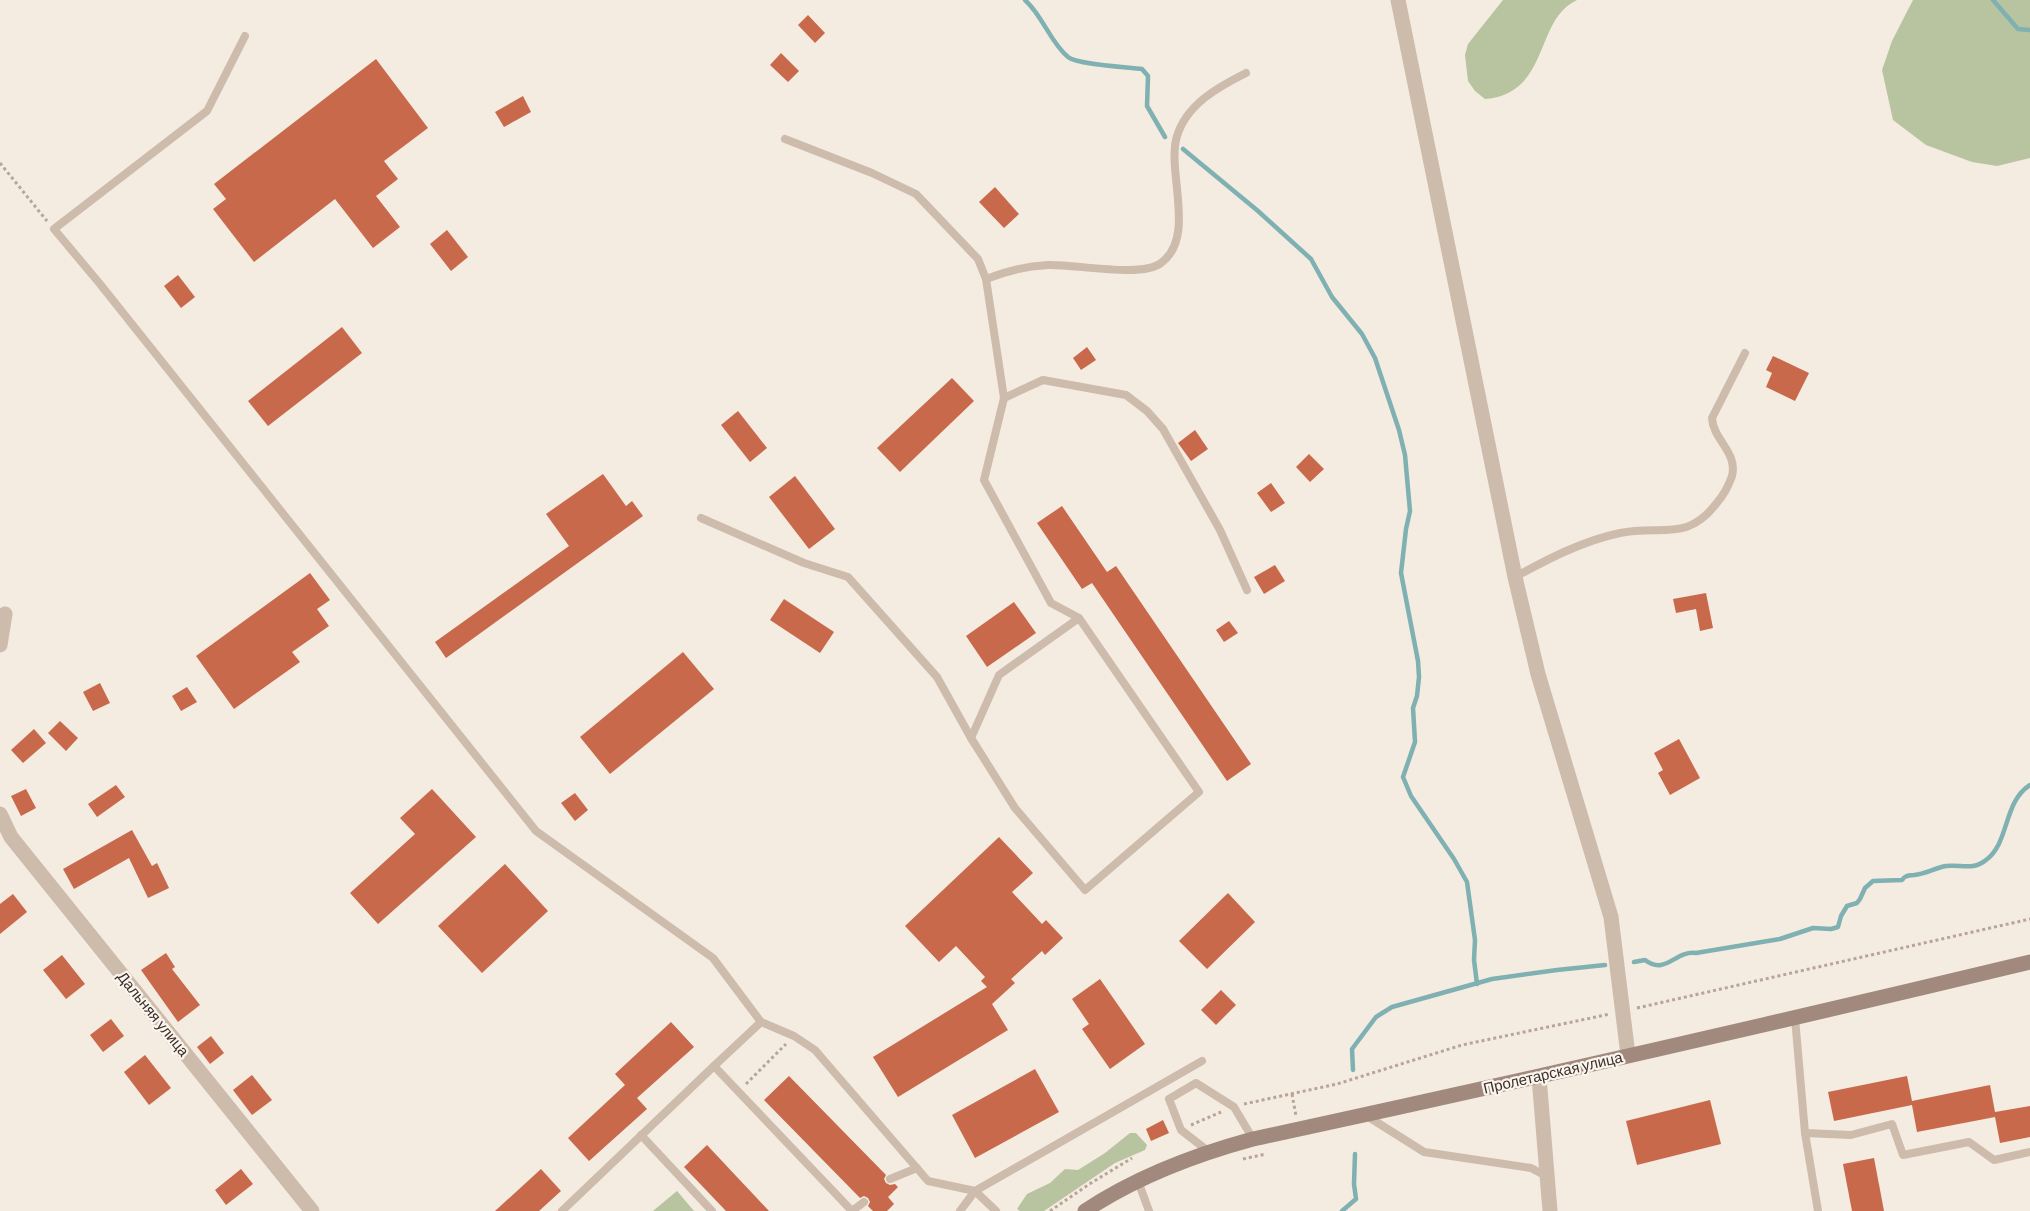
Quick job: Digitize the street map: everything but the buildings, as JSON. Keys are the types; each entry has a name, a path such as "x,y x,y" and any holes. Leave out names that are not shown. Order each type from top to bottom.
{"main road":[{"name":"Пролетарская улица","path":"1086,1211 1138,1181 1208,1151 1539,1077 2030,962"}],"street":[{"path":"1398,0 1515,577 1538,674 1611,917 1628,1055"},
{"path":"0,645 5,614"},
{"name":"Дальняя улица","path":"0,814 11,837 312,1211"},
{"path":"1539,1077 1550,1211"}],"lane":[{"path":"245,36 207,111 54,229 536,831 713,958 761,1022 794,1036 815,1050 927,1180 975,1191 996,1211"},
{"path":"986,279 1005,272 1036,266 1070,265 1139,270 1162,263 1174,248 1177,238 1178,199 1175,155 1179,129 1185,118 1207,96 1246,73"},
{"path":"701,518 804,563 848,577 937,677 1014,808 1085,890 1199,792 1079,618 1051,603 984,480 1004,398 986,279 978,259 916,194 872,173 785,139"},
{"path":"1515,577 1552,557 1585,543 1622,532 1684,529 1697,524 1710,513 1732,476 1730,456 1712,428 1712,418 1745,353"},
{"path":"1004,398 1043,380 1126,395 1147,411 1163,429 1220,530 1247,590"},
{"path":"971,738 999,675 1079,618"},
{"path":"1795,1018 1805,1133 1818,1211"},
{"path":"567,1209 641,1135 761,1022"},
{"path":"960,1211 975,1191 1202,1061"},
{"path":"714,1066 852,1211 864,1202"},
{"path":"1208,1151 1181,1130 1169,1099 1196,1083 1233,1107 1253,1140"},
{"path":"1366,1115 1424,1152 1531,1168 1548,1177"},
{"path":"1805,1133 1851,1135 1892,1124 1903,1155 1969,1142 1994,1160 2030,1152"},
{"path":"641,1135 712,1211"},
{"path":"890,1179 917,1168"},
{"path":"1138,1181 1149,1211"}],"path":[{"path":"0,163 54,229"},
{"path":"1181,1130 1233,1107 1337,1084 1462,1045 2030,919"},
{"path":"739,1092 794,1036"},
{"path":"1050,1211 1132,1158"}],"green space":[{"path":"1503,0 1577,0 1563,9 1532,70 1521,84 1506,94 1485,99 1468,81 1465,55 1468,44"},
{"path":"1913,0 2030,0 2030,158 1997,166 1972,162 1926,145 1893,120 1882,70 1892,41"},
{"path":"1130,1133 1136,1133 1147,1145 1145,1150 1115,1163 1044,1211 1017,1209 1027,1194 1050,1183 1065,1169 1078,1170 1105,1153"},
{"path":"677,1191 694,1211 653,1211"}],"waterway":[{"path":"1025,0 1056,44 1073,60 1142,69 1148,76 1147,106 1165,137"},
{"path":"1993,0 2018,29 2030,30"},
{"path":"1183,149 1258,211 1311,259 1332,297 1362,334 1375,358 1405,455 1410,511 1401,573 1419,677 1413,708 1415,742 1403,777 1411,796 1467,882 1475,940 1474,960 1477,984"},
{"path":"1634,962 1645,960 1652,964 1665,964 1689,953 1780,939 1813,928 1838,927 1847,906 1857,903 1865,888 1873,881 1902,880 1908,875 1946,866 1971,866 1986,860 1999,843 2015,801 2030,785"},
{"path":"1353,1070 1352,1049 1376,1017 1392,1007 1492,979 1605,965"},
{"path":"1342,1211 1356,1199 1355,1154"}]}
